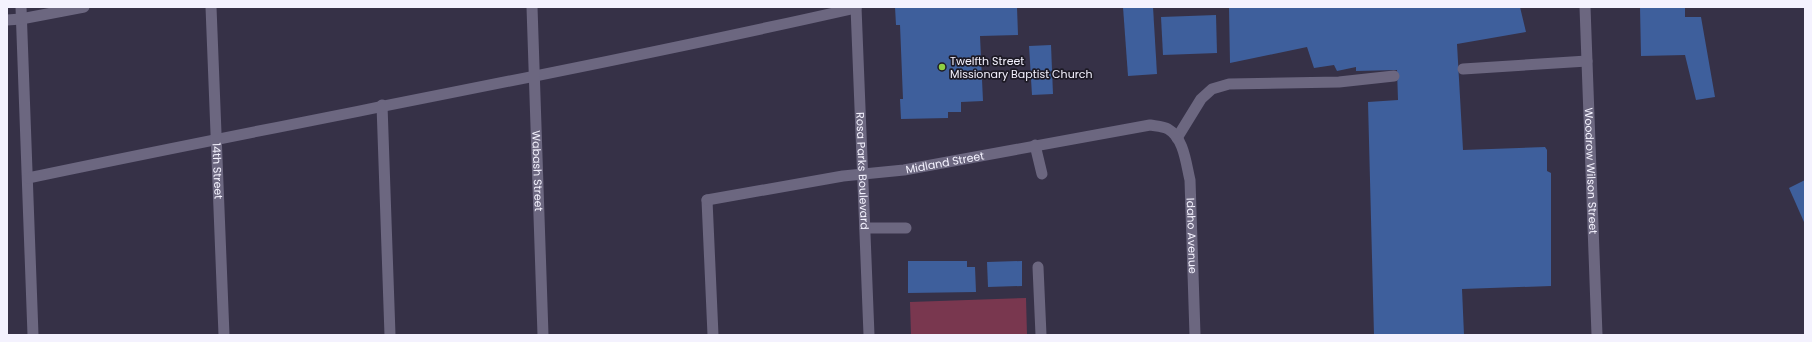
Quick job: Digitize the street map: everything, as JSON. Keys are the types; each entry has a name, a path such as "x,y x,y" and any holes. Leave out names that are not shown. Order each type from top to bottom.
{"street":[{"path":"21,7 33,335"},
{"path":"7,20 21,19 84,7"},
{"name":"14th Street","path":"211,7 224,335"},
{"name":"Wabash Street","path":"532,7 544,335"},
{"name":"Woodrow Wilson Street","path":"1585,7 1597,335"},
{"path":"28,178 382,105 742,34 856,8"},
{"name":"Rosa Parks Boulevard","path":"856,8 869,335"},
{"path":"1463,69 1587,61"},
{"path":"1177,138 1201,99 1212,89 1228,84 1339,82 1394,76"},
{"path":"382,105 390,335"},
{"name":"Midland Street","path":"714,335 708,200 843,176 904,170 1150,124 1168,129 1177,138"},
{"name":"Idaho Avenue","path":"1177,138 1185,157 1190,180 1195,335"},
{"path":"1035,145 1042,174"},
{"path":"865,228 906,228"},
{"path":"1038,267 1041,335"}],"shaded area":[{"path":"1026,298 1027,335 911,335 910,302"}],"building":[{"name":"Twelfth Street Missionary Baptist Church","path":"895,7 1017,7 1018,35 980,36 983,101 961,102 961,112 948,112 948,118 901,119 900,99 903,99 900,25 896,25"},
{"path":"1123,7 1153,7 1157,74 1128,76"},
{"path":"1229,7 1520,7 1526,32 1457,44 1463,150 1545,147 1547,150 1547,171 1551,173 1551,286 1462,289 1464,335 1374,335 1368,102 1398,100 1397,70 1356,71 1356,67 1337,71 1334,65 1314,68 1307,47 1230,63"},
{"path":"1640,7 1685,7 1685,17 1701,17 1715,97 1696,100 1685,55 1641,56"},
{"path":"1216,15 1217,53 1163,55 1161,17"},
{"path":"1051,45 1053,94 1032,95 1029,46"},
{"path":"1805,180 1805,222 1804,222 1789,188"},
{"path":"908,261 967,261 967,267 975,267 976,292 908,293"},
{"path":"1022,261 1022,286 988,287 987,262"}],"place":[{"name":"Twelfth Street Missionary Baptist Church","path":"942,67"}]}
